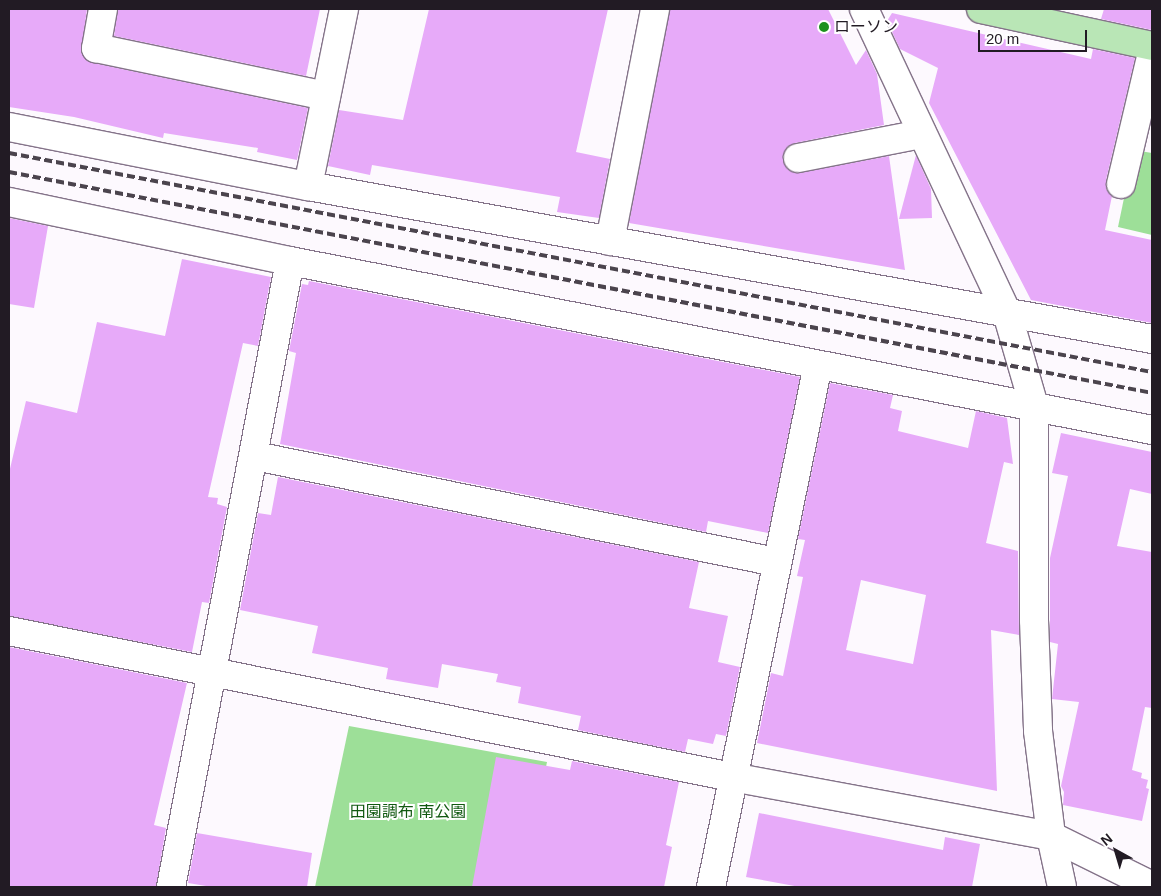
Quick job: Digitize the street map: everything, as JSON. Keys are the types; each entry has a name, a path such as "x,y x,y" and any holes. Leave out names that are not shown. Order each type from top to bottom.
{"main road":[{"path":"982,9 1152,46"}],"street":[{"path":"103,9 96,48 326,96"},
{"path":"308,186 344,9"},
{"path":"610,242 655,9"},
{"path":"864,9 1007,313 1034,406 1034,620 1038,731 1051,836 1062,887"},
{"path":"1121,184 1152,53"},
{"path":"9,127 308,186 1152,339"},
{"path":"798,158 922,134"},
{"path":"9,202 290,261 1152,430"},
{"path":"171,887 255,456 290,261"},
{"path":"711,887 776,562 818,365"},
{"path":"255,456 776,562"},
{"path":"9,631 732,777 1051,836 1152,886"}],"green space":[{"path":"1134,150 1152,153 1152,235 1118,227"},
{"name":"田園調布 南公園","path":"349,726 547,762 521,887 315,887"}],"building":[{"path":"9,9 87,9 81,53 93,63 308,108 297,160 257,152 258,148 164,133 163,138 74,117 9,107"},
{"path":"118,9 320,9 306,76 114,36"},
{"path":"429,9 608,9 576,152 610,159 599,218 557,212 560,197 372,165 370,175 328,166 339,110 403,120"},
{"path":"670,9 828,9 856,65 866,50 877,74 884,125 795,143 787,147 783,160 787,169 800,173 889,156 905,270 629,223"},
{"path":"1104,9 1152,9 1152,30 1101,19"},
{"path":"892,13 1091,59 1093,49 1135,58 1106,180 1106,189 1112,196 1105,230 1152,240 1152,323 1031,300 929,103 938,68 900,49 887,21"},
{"path":"916,155 931,189 932,218 899,219"},
{"path":"9,218 48,226 34,308 9,304"},
{"path":"182,259 271,277 258,346 243,343 208,497 218,498 217,504 227,507 209,603 202,602 192,652 9,616 9,473 26,401 77,413 97,322 165,336"},
{"path":"309,281 800,377 768,533 708,521 706,532 280,444 296,353 289,351 302,284 308,285"},
{"path":"830,383 893,395 890,408 902,411 898,431 968,448 976,411 1007,418 1013,464 1004,462 986,543 1018,551 1019,635 991,630 997,791 757,743 771,673 783,676 803,577 797,576 805,540 798,539","holes":["861,580 926,595 913,664 846,650"]},
{"path":"1061,433 1152,452 1152,494 1130,489 1117,546 1152,552 1152,708 1145,707 1132,770 1142,773 1141,778 1148,780 1146,788 1149,789 1142,821 1063,805 1064,792 1061,786 1079,702 1052,699 1058,644 1050,642 1050,558 1068,476 1052,473"},
{"path":"278,477 699,562 689,608 728,616 718,662 740,667 726,736 716,734 713,744 688,739 685,752 578,730 581,716 518,703 521,687 496,682 498,674 442,664 438,688 386,679 388,668 312,653 318,626 240,610 258,513 271,515"},
{"path":"9,647 187,683 154,825 166,828 156,887 9,887"},
{"path":"496,757 570,770 572,761 679,782 666,845 672,847 664,887 472,887"},
{"path":"759,813 943,850 945,837 980,844 972,887 800,887 746,877"},
{"path":"197,833 312,853 307,887 212,887 188,883"}],"railway":[{"path":"9,153 1152,372"},
{"path":"9,172 1152,393"}],"place":[{"name":"ローソン","path":"824,27"}]}
